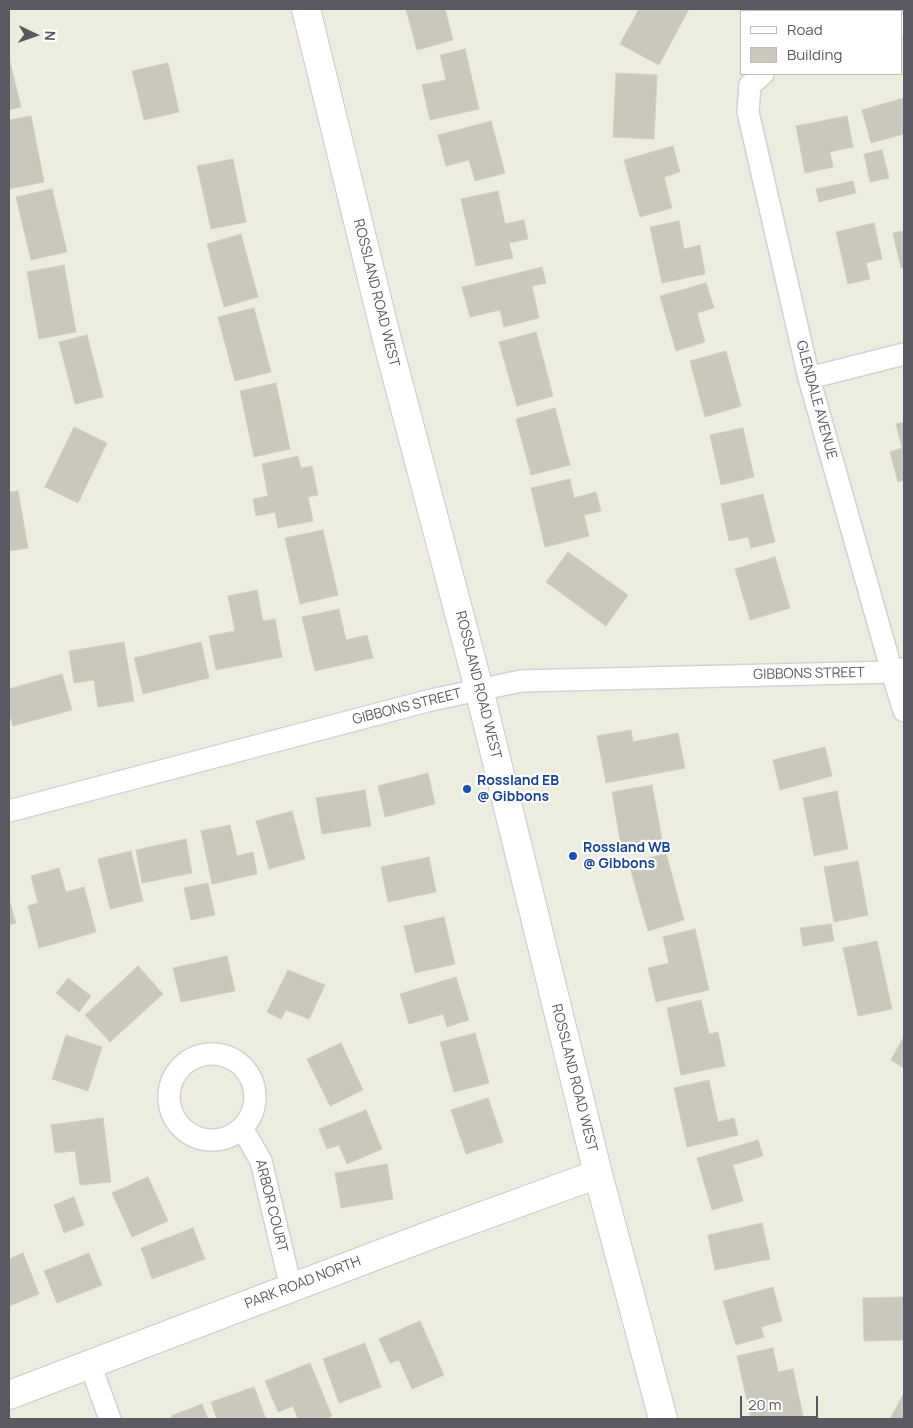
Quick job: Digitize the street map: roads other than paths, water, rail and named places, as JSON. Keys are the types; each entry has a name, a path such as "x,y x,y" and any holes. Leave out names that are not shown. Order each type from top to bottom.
{"main road":[{"name":"ROSSLAND ROAD WEST","path":"306,9 387,340 479,689 598,1174 663,1419"},
{"name":"PARK ROAD NORTH","path":"9,1395 433,1234 598,1174"}],"street":[{"name":"GLENDALE AVENUE","path":"757,80 748,112 809,378 898,670 904,711"},
{"path":"809,378 904,354"},
{"name":"GIBBONS STREET","path":"9,811 430,700 521,681 898,670"},
{"path":"205,1054 218,1054 232,1058 243,1066 251,1078 255,1090 255,1104 250,1117 242,1128 230,1136 216,1140 201,1139 188,1133 177,1122 171,1109 169,1095 172,1080 180,1068 191,1059 205,1054"},
{"name":"ARBOR COURT","path":"242,1128 262,1161 291,1288"},
{"path":"90,1364 110,1419"}],"place":[{"name":"Rossland EB @ Gibbons","path":"467,789"},
{"name":"Rossland WB @ Gibbons","path":"573,856"}]}
